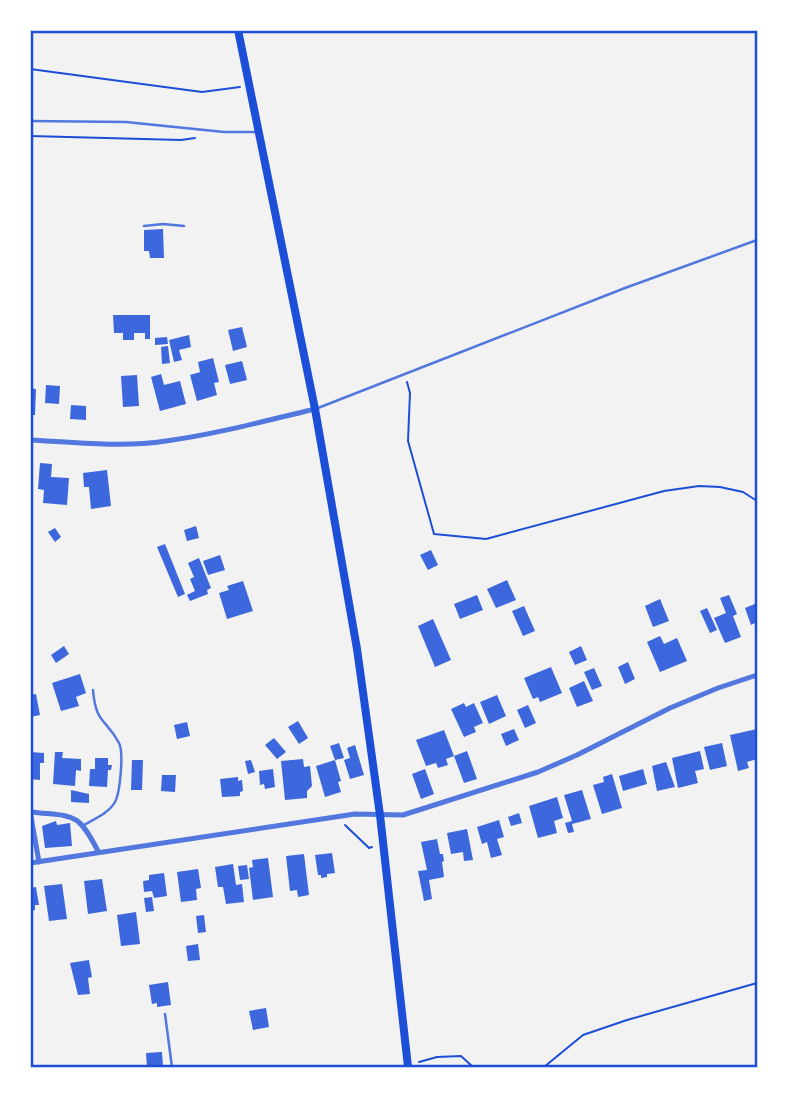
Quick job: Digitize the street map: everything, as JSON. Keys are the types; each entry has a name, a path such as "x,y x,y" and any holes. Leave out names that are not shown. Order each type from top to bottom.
{"main road":[{"path":"238,30 315,409 359,661 380,815 408,1066"}],"street":[{"path":"30,439 136,444 165,442 315,409"},
{"path":"30,863 355,814 403,815 538,772 670,708 757,675"},
{"path":"38,862 31,812 72,816 85,825 98,852"}],"lane":[{"path":"30,121 126,122 224,132 258,132"},
{"path":"144,226 184,226"},
{"path":"315,409 625,288 757,240"},
{"path":"85,825 108,811 116,800 122,755 117,740 95,711 93,691"},
{"path":"165,1014 172,1067"}],"path":[{"path":"30,69 202,92 249,86"},
{"path":"30,135 181,140 202,136"},
{"path":"405,374 410,393 408,440 433,534 486,539 664,491 699,486 743,492 757,501"},
{"path":"336,817 369,848 383,843"},
{"path":"544,1067 583,1035 757,983"},
{"path":"408,1066 437,1057 461,1056 473,1067"}],"building":[{"path":"163,229 164,258 150,258 149,251 144,251 144,230"},
{"path":"113,315 150,315 150,339 145,339 145,333 134,333 134,340 123,340 123,333 114,333"},
{"path":"242,327 247,347 233,351 228,330"},
{"path":"189,335 191,347 179,350 182,360 174,362 169,340"},
{"path":"167,337 168,344 155,345 155,338"},
{"path":"168,346 170,363 162,364 161,347"},
{"path":"213,358 219,382 214,383 217,395 197,401 190,375 200,372 198,362"},
{"path":"242,361 247,380 230,384 225,365"},
{"path":"161,374 164,385 180,381 186,404 160,411 151,377"},
{"path":"137,375 139,406 123,407 121,376"},
{"path":"46,385 60,386 59,404 45,403"},
{"path":"30,388 36,389 35,415 30,415"},
{"path":"71,405 86,406 86,420 70,419"},
{"path":"40,463 52,464 51,477 69,478 67,505 43,503 44,490 38,489"},
{"path":"107,470 111,506 91,509 89,487 84,487 83,473"},
{"path":"196,526 199,538 187,541 184,530"},
{"path":"55,528 61,537 55,542 48,532"},
{"path":"165,544 185,594 178,597 157,547"},
{"path":"431,550 438,565 428,570 420,555"},
{"path":"220,555 225,570 208,575 203,561"},
{"path":"199,558 211,588 207,590 208,594 190,601 187,595 195,591 190,579 194,577 188,563"},
{"path":"507,580 516,600 496,608 487,589"},
{"path":"243,581 253,611 227,619 219,593 229,590 227,586"},
{"path":"477,595 483,610 460,619 454,604"},
{"path":"729,595 737,614 733,616 741,637 725,643 714,618 726,613 720,598"},
{"path":"660,599 669,621 653,627 645,606"},
{"path":"757,603 757,622 751,625 745,608"},
{"path":"524,606 535,631 523,636 512,611"},
{"path":"707,608 717,630 710,633 700,611"},
{"path":"433,619 451,660 435,667 418,626"},
{"path":"660,636 664,644 677,638 687,661 660,672 647,642"},
{"path":"64,646 69,654 56,663 51,655"},
{"path":"581,646 587,660 575,665 569,652"},
{"path":"628,662 635,679 625,684 618,667"},
{"path":"551,667 562,693 540,702 538,697 533,699 524,678"},
{"path":"594,668 602,686 592,690 584,672"},
{"path":"80,674 86,693 76,697 79,706 61,711 52,683"},
{"path":"584,681 593,701 577,707 569,688"},
{"path":"36,694 40,715 30,717 30,695"},
{"path":"497,695 506,716 489,724 480,702"},
{"path":"464,703 466,707 474,703 483,723 474,727 476,732 464,737 451,709"},
{"path":"528,705 536,723 525,728 517,710"},
{"path":"298,721 308,738 299,744 288,727"},
{"path":"187,722 190,736 177,739 174,725"},
{"path":"514,729 519,740 506,746 501,734"},
{"path":"757,729 757,759 747,762 749,768 738,771 730,735"},
{"path":"444,730 454,756 446,759 448,765 438,768 436,763 426,766 416,740"},
{"path":"274,738 286,752 277,759 265,745"},
{"path":"339,743 344,758 335,760 330,746"},
{"path":"722,743 727,766 710,770 704,747"},
{"path":"355,745 364,775 350,779 344,760 350,758 347,748"},
{"path":"467,751 477,779 464,783 454,756"},
{"path":"700,751 704,769 695,771 698,783 678,788 672,758"},
{"path":"30,752 44,753 44,763 40,763 40,780 30,779"},
{"path":"55,752 63,752 62,758 81,759 81,771 76,770 75,786 53,784"},
{"path":"95,758 108,758 108,765 112,765 111,770 108,770 107,787 89,786 90,769 95,769"},
{"path":"303,759 304,767 310,766 312,786 307,791 307,798 285,800 281,761"},
{"path":"132,760 143,760 142,790 131,790"},
{"path":"251,760 255,772 248,774 245,761"},
{"path":"335,760 341,792 325,797 316,766"},
{"path":"666,762 675,787 657,791 652,766"},
{"path":"273,769 275,787 265,789 264,784 260,785 259,771"},
{"path":"425,769 434,794 421,799 412,774"},
{"path":"643,769 647,784 623,791 619,776"},
{"path":"612,774 622,808 602,814 593,785 604,782 603,777"},
{"path":"162,775 176,775 175,792 161,791"},
{"path":"238,777 238,781 242,780 243,791 240,796 222,797 220,779"},
{"path":"71,790 89,794 89,803 71,802"},
{"path":"582,790 591,819 572,824 574,832 568,833 565,823 572,821 564,795"},
{"path":"557,797 563,818 554,821 557,833 538,838 529,806"},
{"path":"519,813 522,823 511,826 508,817"},
{"path":"499,820 504,837 497,839 502,855 491,858 487,842 482,844 477,827"},
{"path":"56,821 57,825 70,823 72,846 45,848 42,826"},
{"path":"467,829 473,860 464,861 463,852 451,854 447,833"},
{"path":"437,839 440,854 443,854 444,877 429,880 432,899 424,901 418,871 427,870 421,842"},
{"path":"332,853 335,873 321,878 321,875 318,875 315,855"},
{"path":"304,854 309,895 298,897 297,890 290,891 286,856"},
{"path":"268,858 273,897 253,900 249,868 253,867 252,860"},
{"path":"233,864 236,885 242,884 244,902 226,904 223,887 218,887 215,867"},
{"path":"247,865 249,879 240,880 238,866"},
{"path":"198,869 201,888 196,889 197,900 181,902 177,872"},
{"path":"164,873 167,896 154,898 152,891 144,892 143,881 149,880 149,875"},
{"path":"102,879 107,911 88,914 84,881"},
{"path":"62,884 67,919 49,921 44,886"},
{"path":"36,887 39,905 35,905 35,910 30,911 30,888"},
{"path":"152,897 154,911 146,912 144,898"},
{"path":"136,912 140,944 121,946 117,915"},
{"path":"204,915 206,932 198,933 196,916"},
{"path":"198,944 200,960 188,961 186,946"},
{"path":"89,960 92,977 88,978 90,994 78,995 70,963"},
{"path":"168,982 171,1005 157,1007 157,1003 152,1004 149,985"},
{"path":"266,1008 269,1027 253,1030 249,1011"},
{"path":"162,1052 163,1066 147,1067 146,1053"}]}
